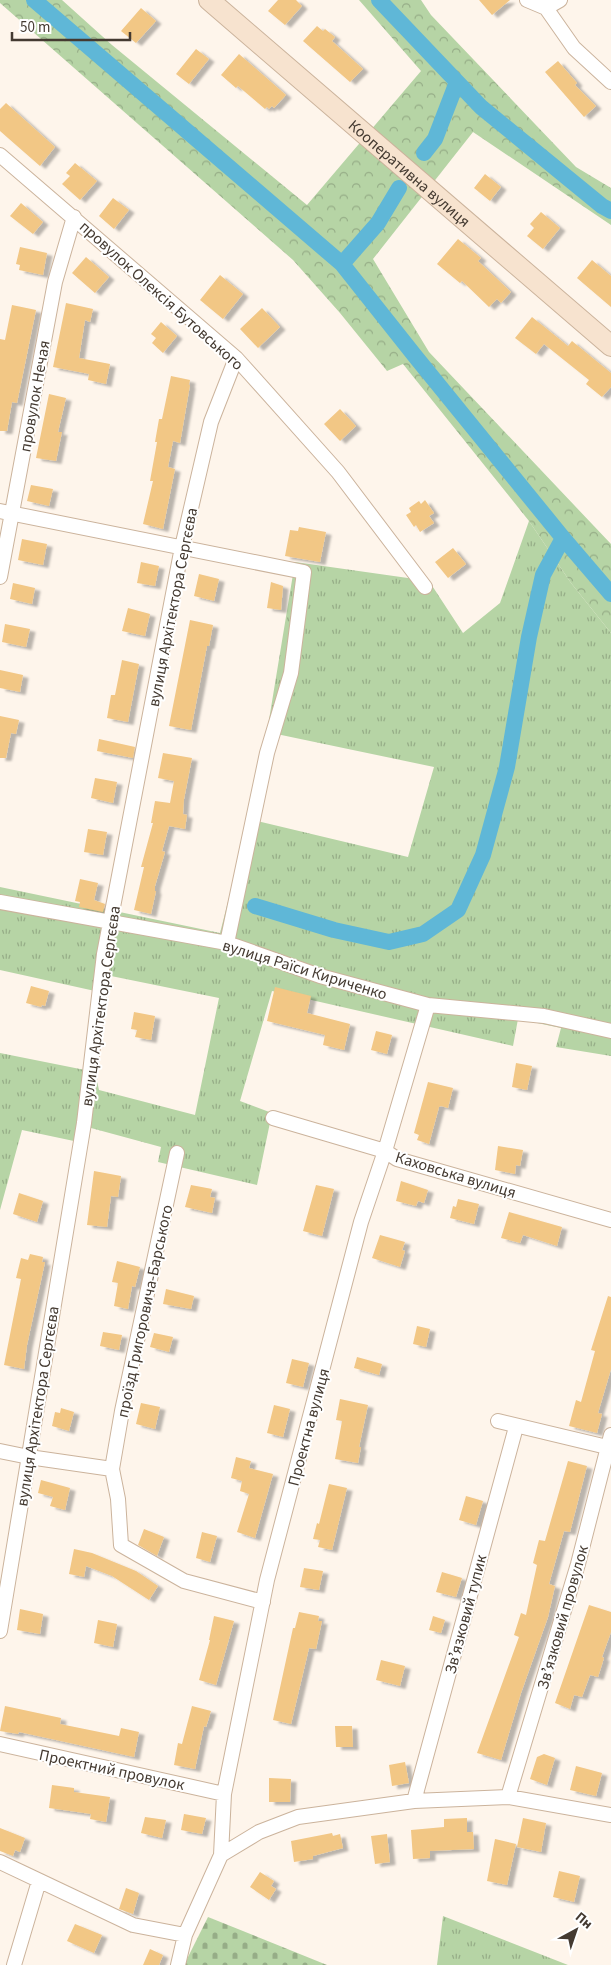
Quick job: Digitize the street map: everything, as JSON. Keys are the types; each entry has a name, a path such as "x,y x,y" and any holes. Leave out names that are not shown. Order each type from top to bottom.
{"street":[{"name":"Кооперативна вулиця","path":"209,0 611,346"},
{"path":"527,0 546,8 574,48 611,82"},
{"path":"546,8 560,0"},
{"name":"провулок Олексія Бутовського","path":"0,155 236,358 338,472 425,587"},
{"name":"провулок Нечая","path":"0,577 6,512 55,282 74,217"},
{"name":"вулиця Архітектора Сергєєва","path":"0,1631 84,1123 104,954 182,547 211,422 236,358"},
{"path":"6,512 304,572 291,673 266,753 227,943"},
{"name":"вулиця Раїси Кириченко","path":"0,902 227,943 320,976 428,1006 544,1016 611,1030"},
{"name":"Проектна вулиця","path":"221,1855 224,1794 263,1602 361,1222 385,1151 428,1006"},
{"name":"Каховська вулиця","path":"274,1118 385,1151 397,1159 611,1220"},
{"name":"проїзд Григоровича-Барського","path":"112,1469 122,1411 177,1153"},
{"path":"498,1421 516,1427 610,1443"},
{"name":"Звʼязковий тупик","path":"414,1801 516,1427"},
{"name":"Звʼязковий провулок","path":"508,1797 578,1564 610,1443"},
{"path":"0,1451 112,1469 118,1499 121,1545 184,1581 263,1602"},
{"name":"Проектний провулок","path":"0,1744 224,1794"},
{"path":"178,1965 185,1935 221,1855 259,1832 298,1817 414,1801 508,1797 611,1815"},
{"path":"0,1862 133,1925 185,1935"},
{"path":"14,1965 39,1882"}],"green space":[{"path":"0,0 62,0 112,45 307,205 421,71 359,0 421,0 431,15 576,167 611,188 611,225 473,132 373,259 429,352 611,544 611,633 571,583 529,521 403,364 387,371 340,313 293,260 0,3"},
{"path":"529,521 571,583 611,633 611,1056 556,1047 561,1028 518,1019 513,1046 272,991 240,1101 272,1113 257,1185 158,1162 161,1147 91,1128 88,1144 22,1130 0,1210 0,1053 95,1072 99,1090 195,1115 219,998 111,976 104,993 0,970 0,887 220,933 249,819 408,857 434,767 267,732 295,562 429,581 463,633 500,603"},
{"path":"443,1916 568,1965 437,1965"},
{"path":"208,1917 327,1965 184,1965"}],"building":[{"path":"278,0 296,0 302,6 285,25 268,11"},
{"path":"479,0 510,0 492,15"},
{"path":"141,8 156,21 136,43 121,31"},
{"path":"317,26 323,31 325,29 335,37 332,41 363,69 350,82 303,41"},
{"path":"196,49 209,59 189,84 176,74"},
{"path":"239,54 286,95 274,108 272,106 269,109 267,107 265,109 238,86 236,88 221,75"},
{"path":"558,61 577,83 575,85 596,106 584,117 545,72"},
{"path":"6,103 55,147 40,166 0,131 0,109"},
{"path":"75,163 97,181 80,200 62,184 70,176 66,173"},
{"path":"485,174 501,187 490,201 474,188"},
{"path":"113,198 129,210 114,229 99,216"},
{"path":"21,203 43,222 33,234 10,216"},
{"path":"541,212 560,228 543,249 527,236 534,228 530,224"},
{"path":"458,239 481,258 478,261 511,292 501,303 497,299 489,307 462,281 460,283 437,264"},
{"path":"20,247 47,253 43,275 19,270 20,265 16,264"},
{"path":"86,257 109,277 95,293 72,273"},
{"path":"592,260 611,276 611,307 577,278"},
{"path":"220,275 243,294 223,319 200,300"},
{"path":"66,303 93,309 90,322 85,320 79,358 110,364 106,384 88,380 89,374 53,367"},
{"path":"12,305 36,310 17,403 12,402 7,431 0,431 0,339 5,340"},
{"path":"262,308 280,327 258,348 240,329"},
{"path":"532,317 568,346 572,341 611,373 611,387 602,397 586,384 589,380 544,344 536,354 515,338"},
{"path":"161,322 177,336 163,353 152,343 156,338 151,334"},
{"path":"171,376 190,380 190,385 180,443 173,441 168,467 175,469 163,529 143,524 153,481 150,481 159,419 162,419"},
{"path":"49,394 66,398 58,432 62,432 56,461 36,458"},
{"path":"340,409 356,426 340,441 324,424"},
{"path":"31,485 53,489 49,506 27,501"},
{"path":"425,500 434,513 429,516 434,523 420,532 406,515 411,512 409,508 419,501 421,504"},
{"path":"299,527 326,532 320,562 285,556 290,530 298,531"},
{"path":"22,539 47,544 43,565 18,560"},
{"path":"453,548 466,564 448,578 435,562"},
{"path":"141,562 159,566 155,586 137,583"},
{"path":"199,574 219,579 214,601 194,596"},
{"path":"271,582 283,586 281,610 267,608"},
{"path":"13,583 35,588 32,604 10,599"},
{"path":"128,608 150,614 145,636 122,631"},
{"path":"190,620 213,625 209,646 207,646 191,730 169,726"},
{"path":"5,624 30,629 26,647 2,642"},
{"path":"122,660 139,664 128,722 107,718 111,695 115,695"},
{"path":"0,670 23,675 20,692 0,688"},
{"path":"0,716 19,720 16,734 11,733 6,758 0,758"},
{"path":"99,739 135,747 133,758 97,751"},
{"path":"163,753 192,758 184,799 183,814 187,815 185,829 169,826 162,851 165,852 155,886 156,891 151,914 134,910 144,867 141,867 153,823 151,823 155,801 170,803 174,781 158,778"},
{"path":"95,778 117,782 113,803 91,798"},
{"path":"88,829 107,832 103,855 84,852"},
{"path":"80,879 98,883 94,900 105,904 103,912 79,907 80,902 75,901"},
{"path":"31,986 49,991 45,1006 42,1005 41,1007 26,1003"},
{"path":"275,987 311,996 307,1013 350,1024 344,1050 323,1045 325,1035 267,1021"},
{"path":"134,1012 155,1016 151,1040 135,1037 137,1030 131,1029"},
{"path":"376,1031 392,1035 387,1054 371,1050"},
{"path":"516,1063 532,1066 527,1090 512,1087"},
{"path":"428,1082 453,1088 448,1108 439,1107 429,1144 417,1140 419,1135 414,1133"},
{"path":"498,1146 523,1150 520,1166 516,1165 515,1174 495,1170"},
{"path":"94,1171 121,1176 118,1197 111,1196 107,1227 87,1225"},
{"path":"401,1181 428,1190 424,1203 418,1201 416,1206 396,1201"},
{"path":"191,1185 212,1189 210,1197 215,1198 212,1213 185,1207"},
{"path":"316,1185 334,1189 322,1236 303,1231"},
{"path":"19,1193 43,1201 37,1222 13,1214"},
{"path":"458,1199 479,1204 474,1224 450,1218 453,1206 456,1207"},
{"path":"509,1212 562,1227 557,1246 523,1235 520,1243 501,1238"},
{"path":"380,1235 405,1242 402,1250 405,1251 400,1267 372,1258"},
{"path":"30,1254 43,1257 42,1262 45,1262 27,1345 24,1369 4,1365 21,1279 16,1278 21,1258 28,1260"},
{"path":"117,1261 140,1267 135,1287 132,1286 128,1309 114,1306 118,1283 112,1282"},
{"path":"166,1289 194,1296 191,1309 163,1304"},
{"path":"608,1296 611,1297 611,1369 598,1413 602,1414 597,1433 569,1426 576,1400 581,1402 595,1351 591,1350"},
{"path":"417,1326 430,1329 426,1347 413,1344"},
{"path":"103,1332 122,1335 119,1350 100,1346"},
{"path":"154,1333 173,1337 169,1352 150,1347"},
{"path":"357,1357 382,1364 379,1375 354,1368"},
{"path":"292,1359 309,1363 303,1387 286,1383"},
{"path":"340,1399 368,1405 359,1447 361,1447 358,1463 335,1459 342,1421 336,1420"},
{"path":"141,1403 160,1407 155,1429 136,1424"},
{"path":"274,1405 290,1409 283,1437 267,1433"},
{"path":"61,1408 74,1412 69,1431 52,1426 55,1412 60,1413"},
{"path":"236,1457 251,1461 249,1468 273,1474 255,1538 237,1532 249,1494 240,1491 242,1481 231,1478"},
{"path":"568,1461 587,1466 570,1532 564,1531 549,1584 555,1586 548,1617 521,1693 501,1760 477,1753 519,1637 514,1635 521,1613 526,1615 537,1565 533,1563 539,1540 545,1541"},
{"path":"41,1480 70,1488 65,1510 50,1506 53,1497 38,1493"},
{"path":"329,1484 347,1488 332,1550 318,1547 320,1540 313,1539 317,1523 319,1524"},
{"path":"466,1496 483,1501 476,1525 459,1520"},
{"path":"144,1529 164,1537 157,1556 138,1545"},
{"path":"202,1532 217,1536 210,1562 196,1558"},
{"path":"74,1549 92,1553 136,1571 158,1586 149,1600 112,1576 86,1566 84,1577 69,1574"},
{"path":"304,1568 323,1571 319,1590 300,1587"},
{"path":"442,1572 462,1578 456,1597 436,1592"},
{"path":"589,1605 611,1612 611,1632 602,1657 604,1658 598,1677 590,1675 582,1697 574,1695 570,1709 555,1703"},
{"path":"20,1609 43,1614 40,1634 17,1630"},
{"path":"299,1612 319,1616 318,1621 322,1621 316,1649 309,1648 291,1724 273,1720 293,1628 295,1628"},
{"path":"214,1616 234,1621 216,1685 199,1680 210,1640"},
{"path":"433,1616 445,1620 441,1633 429,1630"},
{"path":"98,1620 117,1624 113,1647 94,1643"},
{"path":"381,1660 405,1666 400,1686 376,1680"},
{"path":"5,1706 61,1718 60,1724 119,1736 121,1728 139,1732 134,1757 19,1732 18,1734 0,1731"},
{"path":"192,1706 211,1711 206,1727 204,1726 195,1769 174,1765 178,1743 182,1744"},
{"path":"335,1726 352,1726 353,1747 336,1747"},
{"path":"544,1754 555,1758 547,1785 530,1779 537,1757"},
{"path":"405,1762 409,1783 392,1786 389,1765"},
{"path":"576,1766 602,1773 596,1796 570,1790"},
{"path":"269,1778 291,1779 290,1802 269,1802"},
{"path":"52,1785 74,1788 74,1792 110,1797 106,1822 90,1819 91,1814 49,1808"},
{"path":"184,1814 206,1818 202,1834 181,1830"},
{"path":"145,1817 166,1820 162,1838 141,1833"},
{"path":"467,1818 467,1832 473,1832 474,1849 430,1851 430,1858 413,1859 411,1830 444,1827 444,1819"},
{"path":"523,1818 546,1823 541,1852 517,1847"},
{"path":"0,1828 25,1838 20,1852 15,1850 13,1856 0,1851"},
{"path":"332,1833 333,1836 340,1834 343,1848 313,1856 313,1859 294,1862 291,1841"},
{"path":"387,1834 390,1862 375,1864 371,1836"},
{"path":"495,1839 516,1844 507,1885 487,1881"},
{"path":"559,1871 580,1876 574,1902 553,1897"},
{"path":"260,1872 274,1881 271,1886 276,1889 269,1900 250,1887"},
{"path":"126,1888 139,1893 133,1914 119,1909"},
{"path":"75,1924 102,1935 94,1953 67,1941"},
{"path":"150,1949 163,1955 159,1965 143,1965"}],"waterway":[{"path":"34,0 342,264 563,538 611,594"},
{"path":"379,0 481,107 602,206 611,211"},
{"path":"424,153 435,139 457,82"},
{"path":"342,264 378,223 399,188"},
{"path":"255,906 334,930 389,942 423,934 458,910 483,855 507,767 529,637 543,575 563,538"}]}
